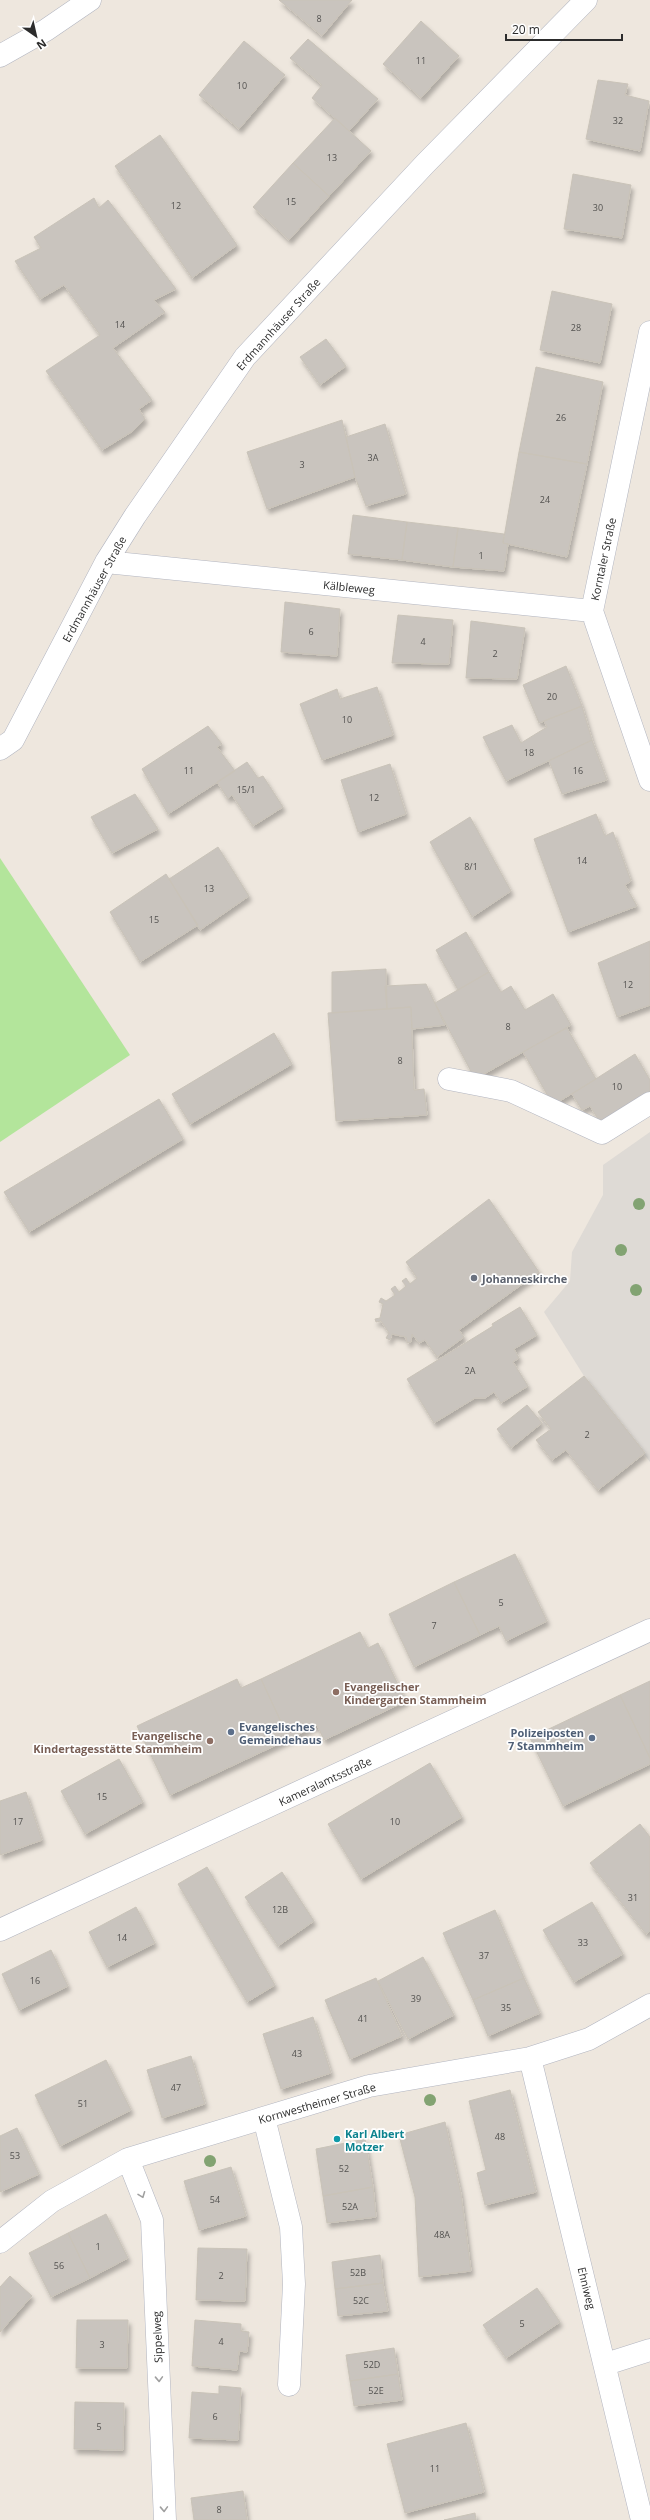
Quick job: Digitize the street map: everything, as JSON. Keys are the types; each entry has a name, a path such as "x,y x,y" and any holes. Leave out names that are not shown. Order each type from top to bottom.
{"street":[{"path":"0,56 46,30 90,0"},
{"name":"Erdmannhäuser Straße","path":"6,744 106,562 135,516 245,357 425,164 586,0"},
{"name":"Korntaler Straße","path":"650,332 592,611 650,780"},
{"name":"Kälbleweg","path":"106,562 592,611"},
{"path":"449,1080 511,1091 602,1133 650,1104"},
{"name":"Kameralamtsstraße","path":"0,1930 650,1630"},
{"name":"Kornwestheimer Straße","path":"0,2242 52,2201 128,2159 369,2086 530,2058 589,2039 650,2005"},
{"name":"Ehniweg","path":"530,2058 606,2364 642,2520"},
{"path":"264,2118 291,2226 294,2284 289,2385"},
{"name":"Sippelweg","path":"128,2159 152,2220 165,2520"},
{"path":"606,2364 650,2350"}],"green space":[{"path":"0,858 130,1055 0,1142"}],"shaded area":[{"path":"650,1132 650,1462 584,1376 544,1312 570,1281 572,1252 603,1195 603,1165"}],"building":[{"path":"279,0 352,0 322,36"},
{"path":"421,21 459,56 421,98 383,64"},
{"path":"308,39 378,99 349,131 312,98 322,85 290,58"},
{"path":"244,41 285,75 239,129 199,95"},
{"path":"598,80 628,84 625,95 649,101 640,151 586,139"},
{"path":"335,118 371,151 329,196 293,163"},
{"path":"160,135 237,245 192,278 115,166"},
{"path":"293,163 329,196 289,240 253,207"},
{"path":"573,174 631,185 622,238 564,229"},
{"path":"94,198 99,208 108,200 176,289 154,300 165,312 113,348 152,400 139,409 145,419 133,431 102,450 46,371 100,335 64,285 40,299 15,261 41,248 34,237"},
{"path":"552,291 612,304 600,363 540,350"},
{"path":"326,339 346,366 320,385 300,357"},
{"path":"536,367 603,382 587,464 519,452"},
{"path":"342,420 355,477 267,509 247,452"},
{"path":"385,424 406,494 366,506 355,477 346,437"},
{"path":"519,452 587,464 567,557 503,543"},
{"path":"353,515 407,522 402,560 348,554"},
{"path":"407,522 458,528 453,567 402,560"},
{"path":"458,528 504,534 503,543 508,544 504,571 453,567"},
{"path":"285,602 340,609 337,656 281,652"},
{"path":"398,615 453,620 449,664 392,663"},
{"path":"471,621 525,628 517,679 466,678"},
{"path":"566,666 582,706 539,723 523,685"},
{"path":"377,687 393,735 322,760 300,704 337,689 340,699"},
{"path":"582,706 592,740 506,781 483,737 512,725 521,743 547,727 544,721"},
{"path":"208,726 222,744 217,747 235,771 168,814 142,769"},
{"path":"592,740 607,780 562,794 549,761"},
{"path":"247,762 258,778 263,776 283,807 253,826 232,795 228,799 217,782"},
{"path":"390,764 406,814 358,832 341,780"},
{"path":"135,794 158,829 112,853 91,817"},
{"path":"596,814 605,836 613,832 631,881 625,885 637,906 568,932 534,839"},
{"path":"470,817 511,891 472,917 430,842"},
{"path":"218,847 249,896 200,930 169,879"},
{"path":"166,874 198,925 140,962 110,912"},
{"path":"466,932 489,972 458,990 436,950"},
{"path":"650,941 650,1005 617,1017 598,963"},
{"path":"386,969 387,1009 332,1013 332,972"},
{"path":"489,972 501,992 511,986 525,1010 553,994 571,1025 475,1079 435,1003"},
{"path":"426,984 445,1025 412,1029 411,1007 387,1009 385,986"},
{"path":"411,1007 414,1090 424,1089 427,1115 336,1121 328,1013"},
{"path":"567,1028 596,1079 553,1105 523,1052"},
{"path":"274,1033 292,1064 190,1124 172,1094"},
{"path":"635,1054 650,1080 650,1093 601,1124 590,1106 582,1110 572,1094"},
{"path":"159,1099 183,1139 29,1232 4,1192"},
{"name":"Johanneskirche","path":"489,1199 539,1272 459,1330 464,1337 437,1357 425,1340 419,1343 412,1334 411,1342 407,1343 406,1337 392,1334 390,1340 386,1338 389,1333 381,1321 376,1322 375,1319 380,1318 383,1304 379,1302 381,1298 386,1301 395,1295 391,1289 395,1286 399,1292 406,1286 402,1281 406,1278 410,1284 417,1278 406,1262"},
{"path":"520,1307 537,1335 514,1349 519,1358 513,1362 528,1386 501,1403 494,1392 485,1398 475,1398 434,1423 407,1379 493,1326 492,1324"},
{"path":"584,1376 645,1453 598,1490 566,1450 552,1460 536,1440 551,1429 538,1412"},
{"path":"527,1405 542,1423 511,1448 497,1429"},
{"path":"515,1554 547,1621 506,1641 499,1626 480,1635 454,1582"},
{"path":"454,1582 480,1635 414,1667 389,1614"},
{"path":"360,1632 368,1648 378,1643 406,1701 324,1740 317,1725 289,1739 261,1679"},
{"path":"237,1679 241,1688 261,1679 289,1739 170,1795 137,1726"},
{"path":"650,1681 650,1758 620,1695"},
{"path":"620,1695 650,1758 650,1764 563,1806 530,1738"},
{"path":"119,1759 143,1802 85,1834 61,1791"},
{"path":"430,1763 462,1817 361,1879 328,1824"},
{"path":"26,1792 42,1840 0,1855 0,1801"},
{"path":"640,1824 650,1837 650,1931 646,1934 590,1863"},
{"path":"207,1867 275,1985 247,2002 178,1884"},
{"path":"282,1872 314,1921 278,1946 245,1897"},
{"path":"592,1902 623,1954 574,1982 543,1930"},
{"path":"136,1907 155,1943 107,1967 89,1932"},
{"path":"495,1910 524,1978 473,2000 443,1933"},
{"path":"51,1950 68,1986 19,2010 2,1974"},
{"path":"423,1957 454,2015 408,2039 378,1981"},
{"path":"376,1978 402,2036 350,2059 325,2000"},
{"path":"524,1978 540,2013 488,2036 473,2000"},
{"path":"313,2017 331,2073 281,2089 263,2034"},
{"path":"191,2056 205,2104 162,2118 147,2070"},
{"path":"106,2060 131,2110 60,2146 35,2095"},
{"path":"510,2090 536,2192 485,2205 477,2173 486,2170 469,2101"},
{"path":"445,2122 461,2194 471,2271 419,2277 415,2197 399,2135"},
{"path":"17,2128 39,2174 0,2192 0,2136"},
{"path":"365,2139 373,2187 323,2196 316,2149"},
{"path":"231,2167 246,2216 199,2230 184,2181"},
{"path":"373,2187 376,2217 327,2223 323,2196"},
{"path":"106,2214 128,2258 90,2278 68,2233"},
{"path":"68,2233 90,2278 51,2297 29,2253"},
{"path":"198,2248 247,2249 245,2301 196,2300"},
{"path":"380,2255 383,2283 335,2289 332,2262"},
{"path":"10,2276 32,2296 0,2332 0,2287"},
{"path":"383,2283 388,2311 338,2316 335,2289"},
{"path":"537,2288 560,2322 506,2358 483,2325"},
{"path":"77,2320 128,2320 127,2368 76,2368"},
{"path":"195,2320 241,2324 241,2331 249,2332 247,2352 239,2351 237,2370 192,2366"},
{"path":"394,2348 398,2374 350,2381 346,2355"},
{"path":"398,2374 402,2400 354,2406 350,2381"},
{"path":"219,2386 241,2388 238,2440 189,2438 192,2392 219,2394"},
{"path":"75,2402 124,2403 123,2450 74,2449"},
{"path":"466,2423 484,2492 405,2513 387,2444"},
{"path":"243,2491 247,2520 194,2520 191,2498"},
{"path":"475,2513 476,2520 444,2520"}],"place":[{"name":"Johanneskirche","path":"474,1278"},
{"name":"Evangelischer Kindergarten Stammheim","path":"336,1692"},
{"name":"Evangelisches Gemeindehaus","path":"231,1732"},
{"name":"Polizeiposten 7 Stammheim","path":"592,1738"},
{"name":"Evangelische Kindertagesstätte Stammheim","path":"210,1741"},
{"name":"Karl Albert Motzer","path":"337,2139"}]}
